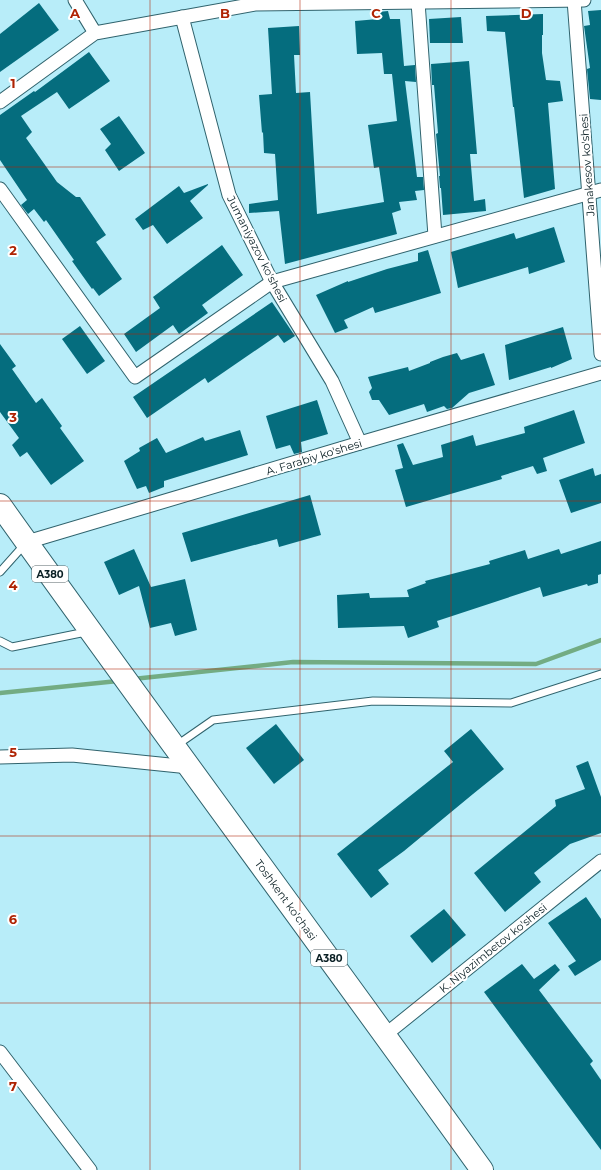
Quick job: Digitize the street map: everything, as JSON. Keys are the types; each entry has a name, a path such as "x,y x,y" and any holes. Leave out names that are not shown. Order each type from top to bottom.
{"highway":[{"name":"A380","path":"0,505 174,747"},
{"name":"Toshkent ko'chasi","path":"174,747 482,1170"}],"street":[{"path":"75,0 95,33"},
{"path":"0,102 95,33 255,4 578,0"},
{"name":"Janakesov ko'shesi","path":"578,0 595,191 601,354"},
{"path":"418,2 435,236"},
{"name":"Jumaniyazov ko'shesi","path":"182,17 229,195 272,282 332,381 360,443"},
{"path":"0,189 135,377 272,282 595,191"},
{"name":"A. Farabiy ko'shesi","path":"27,542 601,373"},
{"path":"0,757 72,755 189,767"},
{"name":"K. Niyazimbetov ko'shesi","path":"385,1035 600,863"},
{"path":"0,1052 90,1170"}],"lane":[{"path":"0,572 27,542"},
{"path":"0,641 12,647 95,637"},
{"path":"174,747 213,720 373,701 511,703 601,674"}],"building":[{"path":"39,3 59,30 0,72 0,34"},
{"path":"601,10 601,100 590,99 587,69 590,68 584,26 590,25 588,11"},
{"path":"388,11 390,19 400,19 404,66 415,65 416,82 405,81 417,177 423,177 424,190 415,191 417,200 399,202 401,210 392,213 397,234 285,264 279,211 249,213 249,204 278,200 275,154 264,153 259,95 272,94 268,28 299,26 300,55 294,55 296,93 310,92 317,214 384,202 379,167 374,168 368,125 397,121 392,74 384,74 382,53 357,54 355,21 378,19 378,12"},
{"path":"543,14 542,53 546,80 560,81 563,101 548,103 555,189 524,198 505,32 487,31 486,16"},
{"path":"461,17 463,43 430,43 429,19"},
{"path":"89,52 110,81 69,109 57,92 21,116 32,132 26,138 57,182 76,197 80,197 106,235 96,242 122,279 99,296 93,288 92,289 72,261 74,260 46,220 44,222 34,209 28,214 21,205 27,200 0,160 0,115 34,91 35,92"},
{"path":"469,61 477,154 470,154 474,201 485,199 486,211 443,215 436,134 438,133 431,64"},
{"path":"119,116 145,153 119,171 105,150 111,144 100,129"},
{"path":"208,184 190,201 203,218 167,244 153,225 143,230 135,219 179,186 184,193"},
{"path":"554,227 565,262 529,274 528,267 458,288 451,252 514,233 516,239"},
{"path":"222,245 243,275 202,305 208,313 179,334 173,325 136,352 124,334 160,308 153,297"},
{"path":"428,250 441,293 375,313 373,307 344,320 348,328 335,333 316,295 348,281 418,261 418,253"},
{"path":"272,302 295,336 284,343 278,335 208,383 205,378 147,418 133,397"},
{"path":"80,326 105,361 87,374 62,339"},
{"path":"563,327 572,359 551,368 509,380 505,345"},
{"path":"0,344 16,366 12,369 36,403 42,398 62,426 60,428 84,461 51,485 27,452 20,457 12,445 19,438 0,412"},
{"path":"457,353 461,360 484,353 495,385 469,393 452,408 447,409 444,406 427,412 424,404 389,415 379,400 372,400 369,392 372,388 368,377 408,367 409,371"},
{"path":"317,400 328,434 301,442 302,452 294,454 290,445 276,449 266,416"},
{"path":"574,410 585,443 543,458 547,471 537,474 533,466 501,476 502,479 406,507 395,470 403,468 397,445 403,443 413,465 443,457 441,445 473,435 476,446 525,433 524,427"},
{"path":"240,430 248,455 164,481 164,487 149,493 146,486 137,489 124,461 140,451 139,448 157,438 166,453 203,437 205,441"},
{"path":"593,468 595,476 601,474 601,503 571,513 559,480"},
{"path":"310,495 321,535 279,547 277,539 191,562 182,533"},
{"path":"601,541 601,574 598,575 598,583 588,586 587,584 543,597 540,587 437,621 439,627 408,638 404,626 338,628 337,595 369,593 370,598 409,597 407,590 426,583 425,581 490,564 489,561 525,550 528,559 559,549 561,554"},
{"path":"134,549 151,587 185,579 197,630 175,636 171,623 150,628 139,586 119,595 104,562"},
{"path":"276,724 304,760 274,784 246,748"},
{"path":"471,729 504,769 404,851 378,870 389,884 371,898 337,854 453,762 444,751"},
{"path":"588,761 601,797 601,833 570,844 534,873 541,882 505,912 474,873 556,806 555,800 585,789 576,766"},
{"path":"586,897 601,919 601,960 575,976 568,966 576,961 548,923"},
{"path":"444,909 466,935 432,963 410,936"},
{"path":"522,964 534,979 555,964 560,970 539,990 593,1061 590,1064 601,1080 601,1150 484,992"}],"waterway":[{"path":"133,679 293,662 536,664 601,640"},
{"path":"0,693 118,681"}]}
